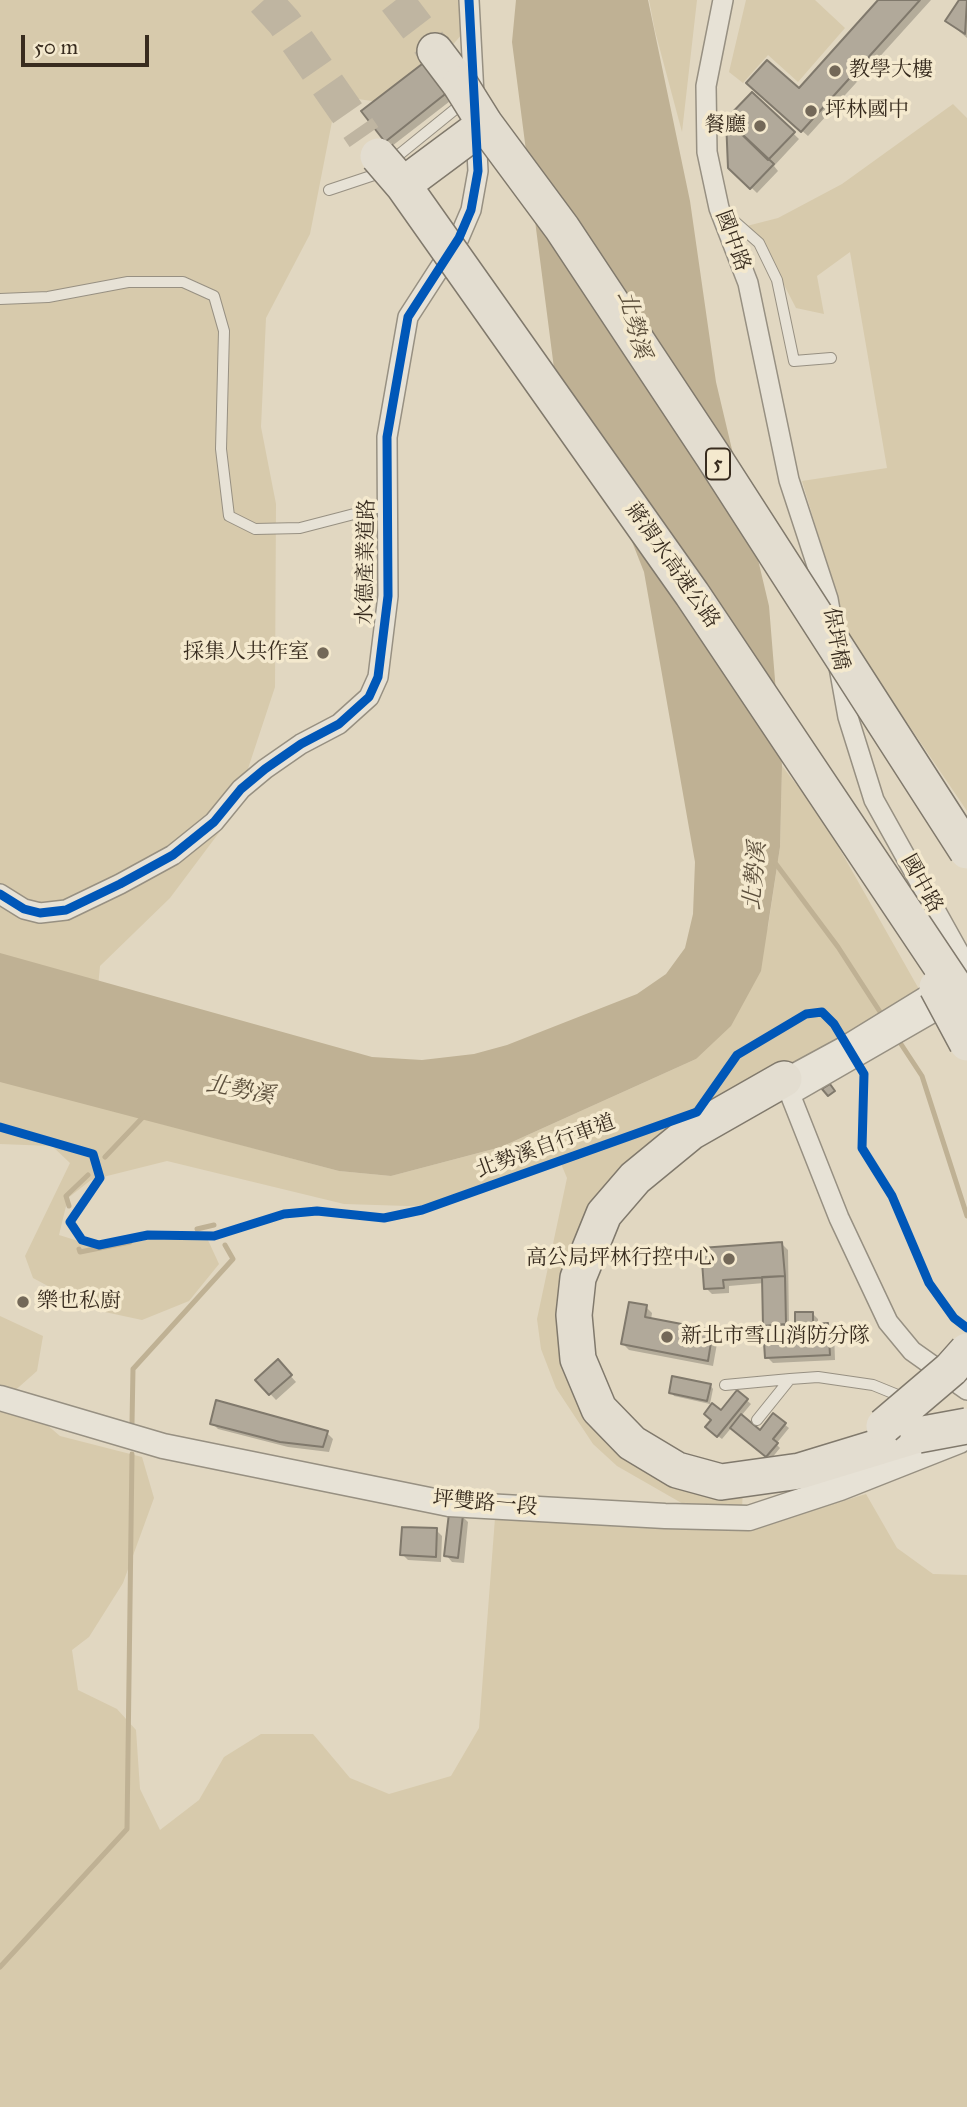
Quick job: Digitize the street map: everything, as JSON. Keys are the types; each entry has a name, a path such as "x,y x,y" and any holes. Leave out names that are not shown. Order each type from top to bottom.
{"highway":[{"name":"5","path":"435,51 473,100 562,228 967,851"},
{"path":"404,185 473,100"},
{"name":"蔣渭水高速公路","path":"371,147 404,185 692,594 857,835 944,1004"},
{"path":"857,835 967,1043"},
{"path":"787,1087 691,1132 635,1178 604,1214 578,1278 574,1315 578,1359 599,1409 632,1443 677,1470 721,1482 800,1471 950,1417"},
{"path":"787,1087 679,1164 630,1214 600,1277 596,1331 601,1374 627,1415 659,1447 693,1464 729,1467 774,1461 884,1426 951,1369 967,1351"}],"street":[{"name":"水德產業道路","path":"0,894 24,909 40,913 66,910 120,884 173,855 214,822 241,789 265,769 301,744 339,724 369,697 378,677 387,596 387,437 408,317 445,262 471,210 478,171 469,0"},
{"name":"國中路","path":"723,0 706,86 707,152 719,208 748,283 789,480"},
{"name":"保坪橋","path":"789,480 828,599 848,717 874,800"},
{"name":"國中路","path":"874,800 967,969"},
{"path":"944,1004 967,969"},
{"path":"950,1417 912,1351 888,1322 844,1229 787,1087 967,993"},
{"name":"坪雙路一段","path":"0,1398 163,1446 449,1504 748,1518 840,1488 950,1417"}],"lane":[{"path":"329,190 374,175 473,100"},
{"path":"719,208 759,243 777,280 794,361 831,358"},
{"path":"0,299 48,297 128,282 183,282 214,296 223,331 221,449 229,516 255,529 300,527 385,506"},
{"path":"725,1385 818,1377 873,1385 950,1417 967,1419"},
{"path":"757,1420 790,1379"}],"shaded area":[{"path":"0,0 467,0 470,25 400,105 337,96 310,234 266,318 261,427 276,504 275,687 233,814 170,898 100,966 87,1104 339,1171 391,1176 501,1147 696,1059 768,927 780,847 782,766 821,816 920,991 665,1149 577,1291 610,1433 743,1486 742,1510 685,1505 617,1466 593,1444 556,1388 541,1349 537,1319 567,1178 559,1159 441,1205 408,1206 344,1204 167,1161 91,1180 68,1198 59,1235 104,1249 155,1238 207,1238 219,1264 189,1301 142,1320 91,1309 33,1278 25,1256 70,1163 52,1146 0,1144"},
{"path":"649,0 697,0 682,132 655,31"},
{"path":"746,0 815,0 845,28 798,82 768,55 743,83 729,72"},
{"path":"953,104 967,118 967,811 849,637 802,481 887,468 850,252 817,276 824,314 796,308 770,258 739,228 778,218 842,184"},
{"path":"0,1316 43,1336 37,1371 11,1394 60,1436 142,1457 154,1498 123,1583 89,1637 72,1650 78,1690 117,1709 136,1730 140,1789 160,1830 199,1800 224,1757 261,1734 313,1734 350,1778 389,1794 451,1776 479,1728 495,1518 743,1531 866,1494 897,1548 933,1574 967,1575 967,2107 0,2107"}],"water":[{"name":"北勢溪","path":"516,0 648,0 690,201 716,382 769,606 782,766 780,847 761,971 731,1026 696,1059 501,1147 391,1176 339,1171 0,1082 0,953 372,1057 422,1060 474,1054 507,1045 637,994 666,974 685,948 693,914 695,862 644,572 603,468 555,376 512,42"}],"building":[{"name":"教學大樓","path":"878,0 920,0 801,132 746,83 767,60 799,88"},
{"path":"959,0 967,0 965,34 945,21"},
{"path":"426,61 449,91 385,142 361,111"},
{"name":"餐廳","path":"752,92 795,132 768,160 726,119"},
{"path":"726,119 774,164 750,189 728,168"},
{"path":"830,1084 835,1091 828,1096 822,1089"},
{"path":"782,1242 785,1276 723,1280 724,1288 704,1289 701,1248"},
{"path":"785,1276 786,1324 763,1326 762,1277"},
{"name":"新北市雪山消防分隊","path":"629,1302 647,1305 645,1317 713,1330 708,1361 621,1344"},
{"path":"795,1312 813,1312 813,1324 828,1323 830,1355 765,1358 763,1326 795,1324"},
{"path":"278,1359 292,1375 269,1395 255,1380"},
{"path":"672,1376 711,1384 707,1401 669,1393"},
{"path":"737,1390 748,1399 717,1437 705,1427 711,1420 704,1414 712,1403 721,1410"},
{"path":"216,1400 328,1431 323,1447 280,1442 210,1424"},
{"path":"773,1413 786,1423 773,1439 778,1443 766,1457 730,1428 741,1414 760,1430"},
{"path":"449,1513 463,1515 458,1558 444,1556"},
{"path":"402,1527 437,1528 436,1557 400,1555"}],"waterway":[{"name":"北勢溪","path":"773,860 838,947 884,1018"},
{"path":"897,1038 922,1076 967,1216"},
{"path":"105,1157 144,1116"},
{"path":"69,1206 66,1196 88,1175"},
{"path":"197,1229 214,1225"},
{"path":"79,1249 80,1252 130,1242"},
{"path":"132,1423 133,1369 233,1259 225,1245"},
{"path":"0,1967 127,1829 132,1454"}],"tunnel":[{"path":"264,0 284,22 364,137"},
{"path":"396,0 435,51"}],"cycle path":[{"path":"0,894 24,909 40,913 66,910 120,884 173,855 214,822 241,789 265,769 301,744 339,724 369,697 378,677 388,596 387,437 408,317 459,238 471,210 478,171 469,0"},
{"name":"北勢溪自行車道","path":"0,1127 93,1154 100,1178 70,1222 82,1240 99,1245 148,1235 214,1236 284,1214 317,1211 384,1218 422,1210 697,1112 737,1055 806,1014 822,1012 834,1024 864,1074 862,1148 892,1196 929,1283 954,1318 967,1328"}],"place":[{"name":"教學大樓","path":"835,71"},
{"name":"坪林國中","path":"811,111"},
{"name":"餐廳","path":"760,126"},
{"name":"採集人共作室","path":"323,653"},
{"name":"高公局坪林行控中心","path":"729,1259"},
{"name":"樂也私廚","path":"23,1302"},
{"name":"新北市雪山消防分隊","path":"667,1337"}]}
